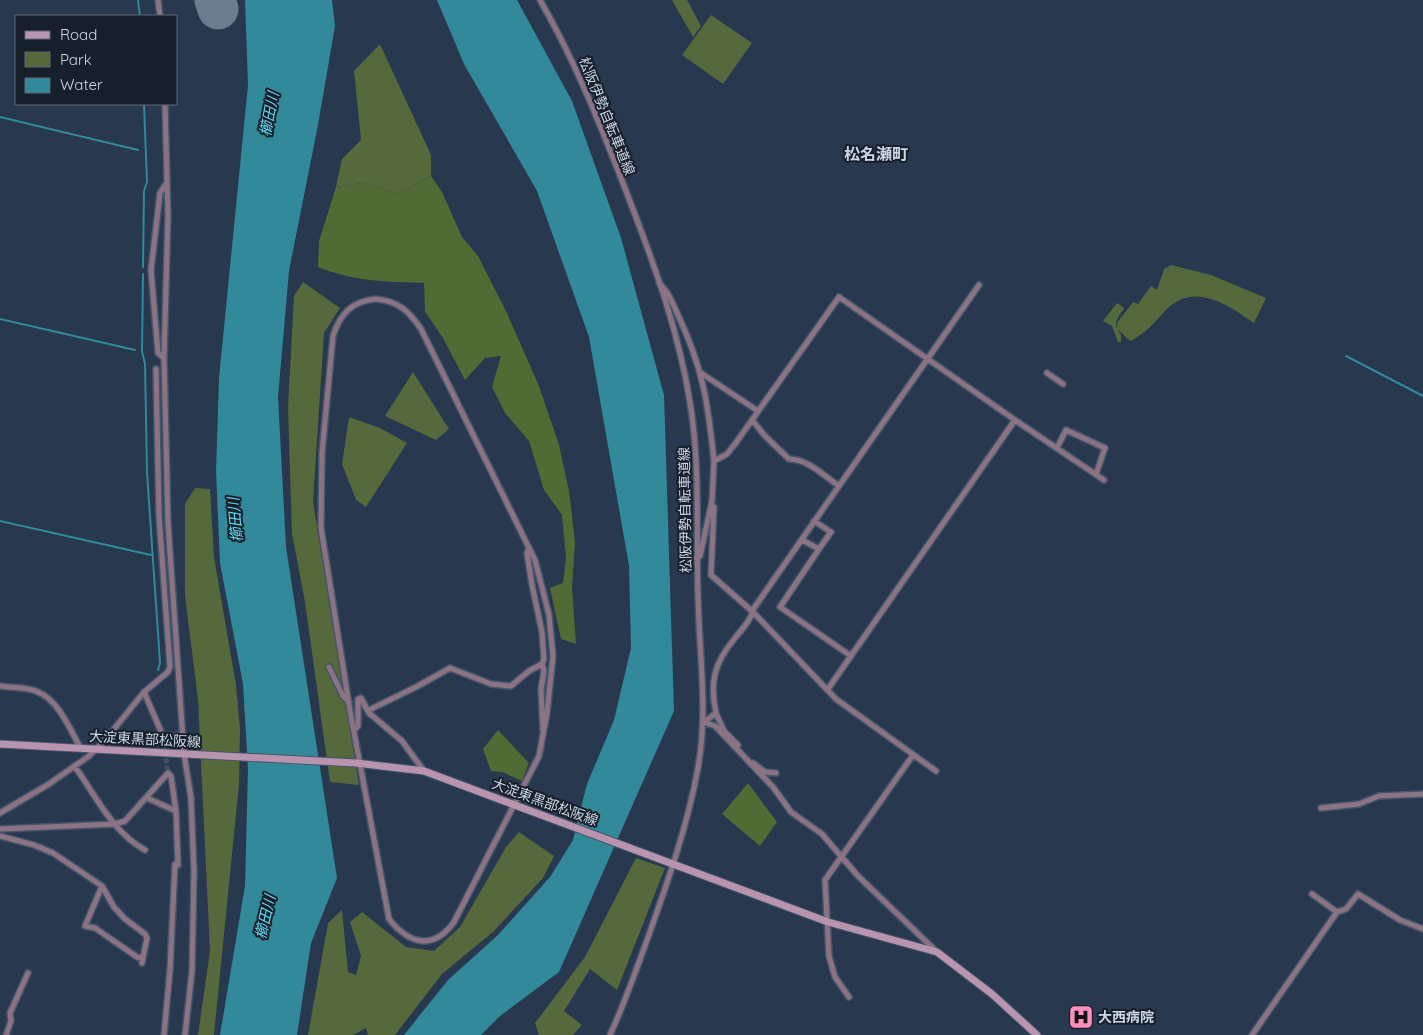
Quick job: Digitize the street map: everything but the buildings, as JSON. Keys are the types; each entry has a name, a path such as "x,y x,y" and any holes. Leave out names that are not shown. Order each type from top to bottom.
{"main road":[{"name":"大淀東黒部松阪線","path":"0,744 359,763 424,771 828,922 937,952 992,994 1037,1035"}],"street":[{"path":"158,0 160,15"},
{"name":"松阪伊勢自転車道線","path":"540,0 562,38 581,79 643,234 659,282 677,338 692,415 698,486 696,558 704,722 697,774 672,863 626,998 610,1035"},
{"path":"165,105 168,216 164,358 168,523 183,735 191,798 194,887 192,971 185,1035"},
{"path":"164,358 158,353 151,270 160,193 167,183"},
{"path":"659,282 664,287 681,321 702,373 706,393 714,460 711,575 753,612 836,699 850,711 936,771"},
{"path":"751,763 752,760 724,731 716,713 713,702 713,673 730,644 752,617 753,612 814,521 979,285"},
{"path":"714,460 727,454 839,297 1104,480"},
{"path":"376,299 395,302 412,316 529,548 535,560 549,615 552,656 544,735 539,756 517,805 449,928 444,935 436,938 423,941 411,939 400,932 389,919 359,763 324,546 320,503 322,453 333,336 337,324 346,310 356,303 376,299"},
{"path":"0,813 74,767 94,750 106,739 144,692 168,672 170,667 159,516 156,370"},
{"path":"702,373 758,411"},
{"path":"1047,373 1063,384"},
{"path":"752,420 764,436 789,459 798,459 806,463 839,486"},
{"path":"828,689 1015,420"},
{"path":"1057,448 1066,430 1105,448 1096,474"},
{"path":"696,558 700,556 712,501"},
{"path":"814,521 831,532 780,607 851,656"},
{"path":"802,540 819,549"},
{"path":"529,548 527,553 542,632 544,659 542,664 544,671 541,689 544,735"},
{"path":"369,710 416,688 450,668 491,684 511,686 542,664"},
{"path":"329,666 343,696 349,702"},
{"path":"0,686 37,691 45,696 56,708 80,747"},
{"path":"144,692 163,736 183,735"},
{"path":"355,729 358,726 358,699 361,698 369,713 402,741 424,771"},
{"path":"704,722 716,713"},
{"path":"704,722 715,726 773,787 791,812 822,834 881,900 928,941 937,952"},
{"path":"849,997 835,977 829,956 825,880 913,755"},
{"path":"751,763 757,764 765,772 776,773"},
{"path":"74,767 114,824 132,843 145,850"},
{"path":"0,829 114,824 125,821 168,772 171,776 176,811 178,864 175,864 170,970 164,1035"},
{"path":"1321,808 1359,804 1379,796 1423,794"},
{"path":"147,798 176,811"},
{"path":"0,836 34,845 53,853 102,886 125,920 145,934 147,938 142,960 95,928 85,926 102,886"},
{"path":"1312,894 1337,912"},
{"path":"1252,1035 1337,912 1346,908 1358,894 1400,920 1423,929"},
{"path":"6,1035 11,1021 10,1013 28,973"}],"green space":[{"path":"672,0 687,0 701,26 693,37"},
{"path":"711,15 752,43 723,84 682,55"},
{"path":"380,44 431,155 431,176 399,194 362,183 336,187 342,159 361,140 354,71"},
{"path":"1171,265 1211,275 1266,298 1254,323 1221,303 1199,297 1187,298 1176,302 1145,332 1130,341 1117,329 1117,323 1133,302 1138,304 1151,286 1157,290 1164,269"},
{"path":"303,282 340,308 324,333 313,502 359,785 330,782 305,602 292,534 288,407 294,296"},
{"path":"1117,303 1124,308 1116,325 1121,335 1121,342 1118,342 1112,326 1103,321"},
{"path":"413,372 449,429 436,440 385,416"},
{"path":"349,417 380,428 407,443 366,507 356,500 342,464"},
{"path":"195,488 210,489 214,557 236,685 240,729 239,784 214,1035 198,1035 210,951 198,699 185,596 185,504"},
{"path":"519,832 554,856 543,878 493,932 442,974 395,1035 368,1035 366,1028 353,1035 308,1035 328,923 342,910 348,972 356,975 361,956 350,922 362,912 406,947 434,951 460,927 506,847"},
{"path":"636,858 665,868 617,990 590,969 564,1011 582,1025 573,1035 539,1035 535,1023 585,957"}],"shaded area":[{"path":"431,176 442,192 462,237 478,256 506,311 539,386 559,445 569,491 575,542 572,587 576,644 561,639 550,588 563,583 566,557 562,515 544,490 529,441 505,413 492,387 501,356 485,358 465,380 443,338 425,312 424,283 357,278 318,267 319,241 336,187 362,183 399,194"},
{"path":"498,730 529,763 522,781 502,772 491,771 483,749"},
{"path":"748,783 777,822 760,846 722,814"}],"water":[{"name":"櫛田川","path":"245,0 332,0 335,26 318,125 289,271 278,397 286,547 337,878 311,943 297,1035 220,1035 245,886 248,769 243,684 220,563 216,471 219,378 248,85"},
{"path":"437,0 517,0 572,101 621,238 664,395 674,711 559,972 500,1016 481,1035 404,1035 448,980 498,935 550,877 573,840 587,784 614,720 631,648 629,566 589,337 537,191 464,64"}],"waterway":[{"path":"138,0 140,15"},
{"path":"143,267 144,191 147,182 144,105"},
{"path":"0,117 138,150"},
{"path":"143,274 142,351 145,364 147,472 160,663 158,670"},
{"path":"0,319 135,350"},
{"path":"1346,356 1423,396"},
{"path":"0,521 151,555"}],"runway":[{"path":"215,0 218,9"}],"tunnel":[{"path":"163,736 168,773"}],"place":[{"name":"大西病院","path":"1081,1017"}],"district":[{"name":"松名瀬町","path":"876,154"}]}
